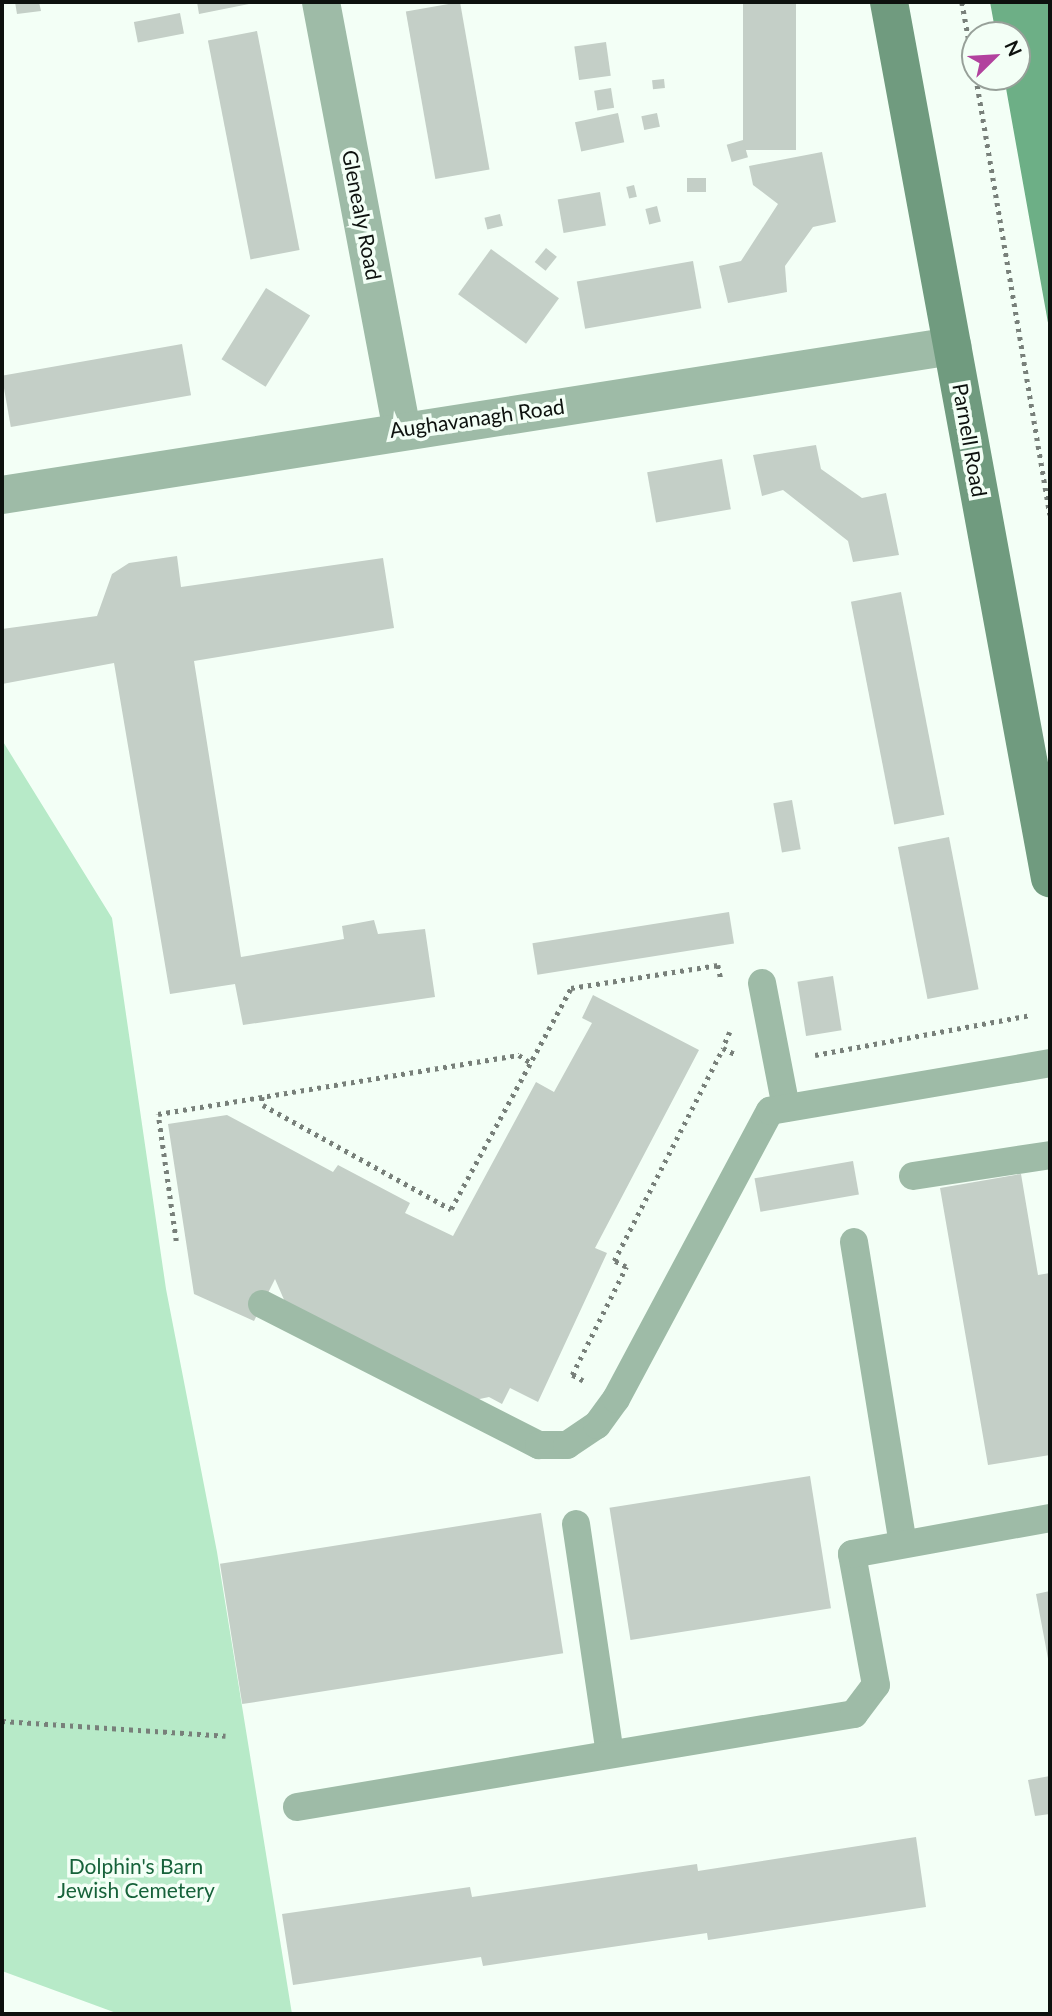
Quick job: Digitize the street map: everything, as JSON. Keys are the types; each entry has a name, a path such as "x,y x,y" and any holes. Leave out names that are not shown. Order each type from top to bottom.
{"main road":[{"name":"Parnell Road","path":"889,2 1050,878"}],"street":[{"name":"Glenealy Road","path":"321,2 402,429"},
{"name":"Aughavanagh Road","path":"2,495 402,429 953,346"}],"lane":[{"path":"762,983 786,1108"},
{"path":"262,1304 539,1445 567,1445 597,1425 616,1399 770,1111 1050,1062"},
{"path":"913,1175 1050,1155"},
{"path":"854,1242 903,1544"},
{"path":"297,1807 854,1714 876,1685 852,1554 1050,1518"},
{"path":"576,1524 610,1754"}],"path":[{"path":"962,2 965,21"},
{"path":"978,91 1050,516"},
{"path":"262,1097 263,1105 451,1209 571,988 718,965 723,991"},
{"path":"809,1056 1031,1015"},
{"path":"616,1399 572,1375 626,1267 614,1261 723,1048 728,1017"},
{"path":"723,1048 745,1059"},
{"path":"176,1241 158,1114 519,1055 531,1063"},
{"path":"2,1721 225,1736"}],"green space":[{"name":"Dolphin's Barn Jewish Cemetery","path":"2,740 112,918 166,1289 217,1552 292,2014 119,2014 2,1971"}],"shaded area":[{"path":"990,2 1050,2 1050,334 1007,91 1031,91 1031,21 993,21"}],"building":[{"path":"15,2 39,2 41,11 17,14"},
{"path":"197,2 249,2 249,4 199,14"},
{"path":"460,2 490,169 435,179 406,12"},
{"path":"743,2 796,2 796,150 743,150"},
{"path":"180,13 184,34 138,43 134,22"},
{"path":"257,31 300,250 250,259 208,41"},
{"path":"606,42 611,76 579,80 574,46"},
{"path":"664,79 665,88 653,89 652,80"},
{"path":"611,88 614,108 597,110 594,91"},
{"path":"618,113 624,142 581,151 575,122"},
{"path":"657,113 660,127 644,130 641,116"},
{"path":"743,140 748,157 732,162 727,145"},
{"path":"822,152 836,222 813,227 785,266 787,292 728,303 719,266 741,261 778,204 753,185 749,166"},
{"path":"687,178 706,178 706,192 687,192"},
{"path":"634,185 637,197 629,199 626,187"},
{"path":"600,192 606,225 564,233 558,199"},
{"path":"657,206 661,222 649,224 645,209"},
{"path":"500,214 503,226 487,230 484,218"},
{"path":"546,248 557,257 546,271 535,262"},
{"path":"491,249 559,298 526,344 458,294"},
{"path":"693,261 701,308 585,329 577,281"},
{"path":"266,288 310,316 266,387 221,359"},
{"path":"182,344 191,395 11,427 2,376"},
{"path":"816,445 821,469 862,498 886,493 899,555 853,562 848,541 783,490 762,496 753,455"},
{"path":"722,459 731,509 656,522 647,472"},
{"path":"177,556 181,587 383,558 394,628 194,661 241,957 344,939 342,926 374,920 378,934 425,929 435,997 243,1025 235,984 170,994 114,663 2,684 2,629 97,616 112,574 129,563"},
{"path":"901,592 944,815 894,825 851,602"},
{"path":"792,800 801,849 782,853 773,803"},
{"path":"949,837 979,989 928,999 898,847"},
{"path":"729,912 734,944 537,975 532,943"},
{"path":"833,976 842,1030 806,1036 797,982"},
{"path":"593,995 699,1050 595,1248 607,1253 538,1402 510,1388 502,1404 489,1397 475,1400 285,1302 275,1279 254,1321 194,1294 168,1124 227,1115 333,1172 338,1165 410,1203 405,1213 453,1236 536,1082 554,1092 592,1023 582,1018"},
{"path":"853,1161 859,1194 760,1212 755,1178"},
{"path":"1021,1174 1038,1275 1050,1273 1050,1455 988,1465 940,1188"},
{"path":"810,1476 831,1608 630,1640 609,1508"},
{"path":"541,1513 563,1653 242,1704 220,1564"},
{"path":"1050,1591 1050,1664 1049,1664 1036,1594"},
{"path":"1050,1776 1050,1814 1035,1816 1028,1780"},
{"path":"916,1837 926,1907 708,1940 707,1933 483,1966 481,1957 293,1985 282,1914 470,1887 472,1897 697,1864 698,1871"}]}
